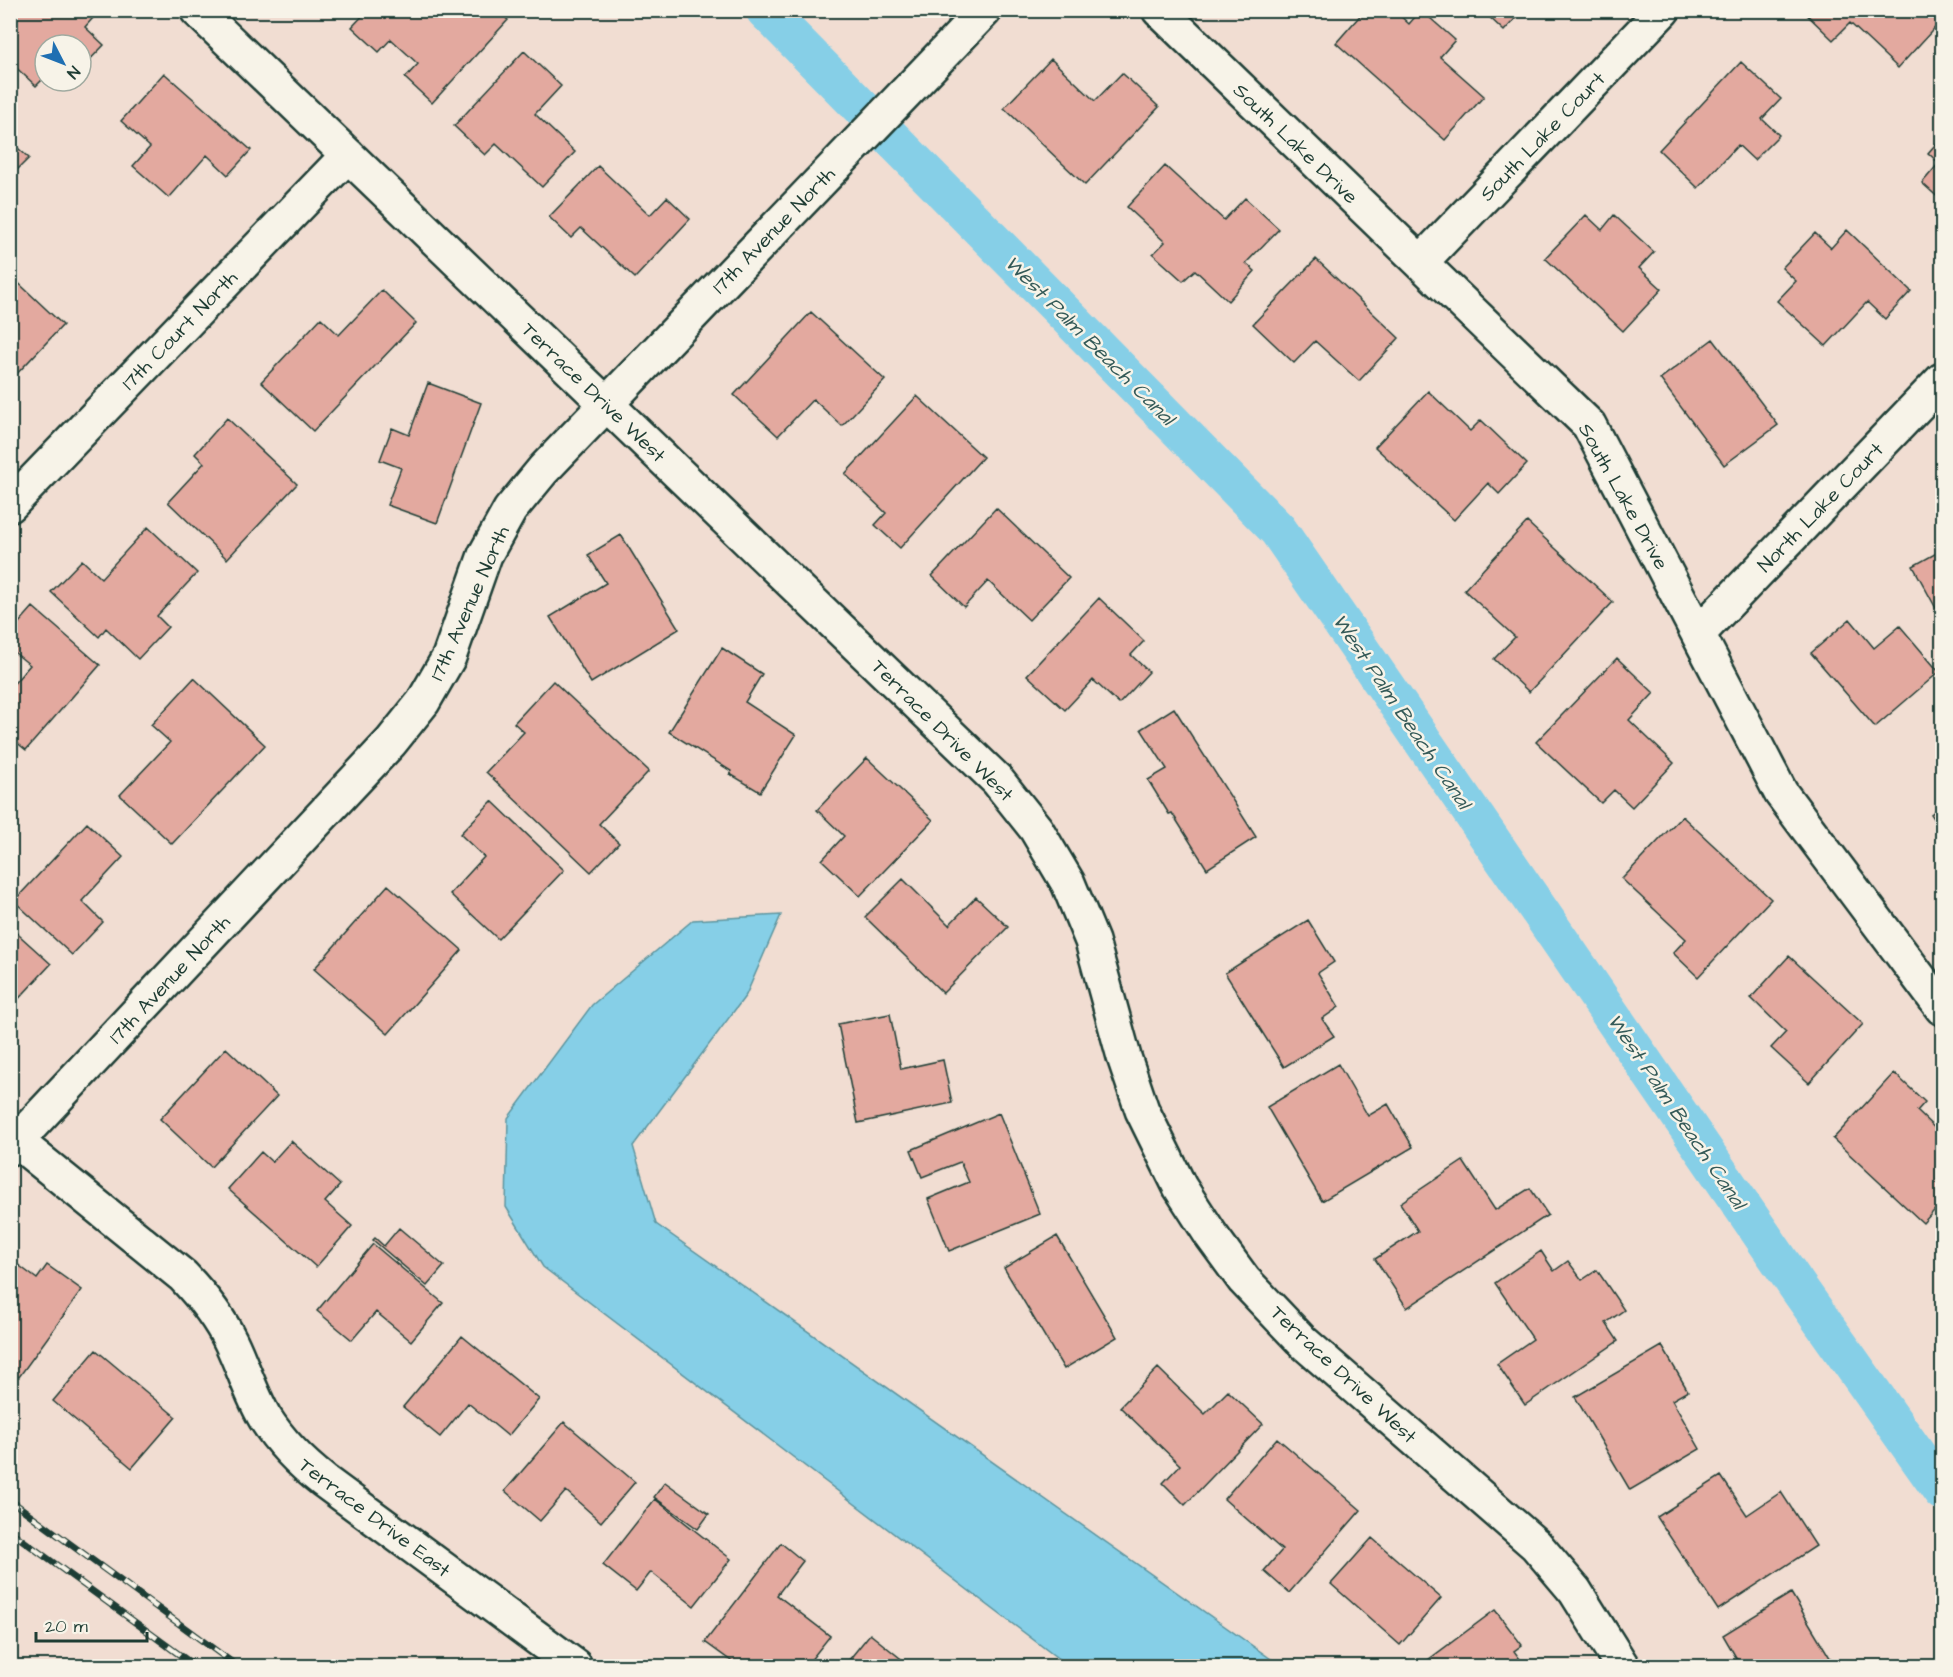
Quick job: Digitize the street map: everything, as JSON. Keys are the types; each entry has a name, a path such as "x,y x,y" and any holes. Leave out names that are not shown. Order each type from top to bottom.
{"street":[{"name":"Terrace Drive West","path":"197,10 1004,788 1036,829 1068,883 1092,940 1124,1057 1142,1110 1180,1187 1211,1235 1244,1280 1303,1342 1536,1545 1575,1591 1622,1666"},
{"name":"South Lake Drive","path":"1158,10 1589,425 1781,793 1942,1008"},
{"name":"South Lake Court","path":"1420,262 1663,10"},
{"name":"17th Avenue North","path":"13,1142 391,742 423,702 449,657 485,555 510,510 543,470 984,11"},
{"name":"17th Court North","path":"10,505 348,155"},
{"name":"North Lake Court","path":"1698,634 1942,380"},
{"name":"Terrace Drive East","path":"13,1142 183,1276 202,1296 232,1343 252,1395 266,1419 282,1442 301,1462 333,1489 575,1666"}],"water":[{"path":"781,915 746,995 633,1146 656,1224 1281,1666 1068,1666 543,1267 506,1207 508,1118 592,1005 693,920"}],"building":[{"path":"14,10 100,10 85,27 91,33 33,33 33,83 10,62 10,14"},
{"path":"368,10 447,10 454,17 460,10 497,10 508,20 432,103 405,78 418,64 391,39 379,52 352,27"},
{"path":"1365,10 1394,10 1409,24 1421,10 1455,40 1440,57 1484,96 1445,140 1336,43"},
{"path":"1482,10 1523,10 1504,31"},
{"path":"1802,10 1942,10 1942,20 1898,68 1850,23 1833,40"},
{"path":"93,35 104,45 93,56"},
{"path":"524,51 561,86 535,114 575,152 542,187 496,144 485,155 454,126"},
{"path":"1051,59 1095,101 1122,73 1159,107 1085,185 1004,108"},
{"path":"1741,62 1781,99 1762,119 1779,135 1754,160 1738,145 1698,188 1659,150"},
{"path":"164,73 251,150 228,175 207,155 169,198 133,166 150,147 121,121"},
{"path":"1942,137 1942,201 1922,183 1939,163 1928,153"},
{"path":"10,141 29,158 10,177"},
{"path":"598,166 650,215 667,197 690,219 635,278 581,228 571,238 549,217"},
{"path":"1165,166 1224,220 1245,198 1279,229 1246,263 1255,271 1228,301 1195,270 1183,281 1153,254 1165,242 1127,207"},
{"path":"1586,215 1602,230 1614,215 1654,252 1639,268 1662,289 1623,331 1545,258"},
{"path":"1847,230 1911,291 1885,319 1867,302 1826,346 1777,301 1796,281 1782,268 1815,233 1831,248"},
{"path":"1316,259 1399,338 1359,381 1315,341 1294,363 1253,324"},
{"path":"10,275 63,325 10,381"},
{"path":"382,290 416,323 313,431 261,382 321,318 339,335"},
{"path":"811,312 885,380 842,426 813,399 778,436 734,395"},
{"path":"1713,339 1778,425 1724,465 1660,379"},
{"path":"428,383 481,403 437,523 387,505 401,468 380,460 392,428 409,435"},
{"path":"1428,391 1470,431 1481,420 1527,464 1499,494 1488,483 1454,520 1375,447"},
{"path":"917,396 983,457 900,548 875,525 886,513 845,474"},
{"path":"227,418 297,484 227,559 168,502 204,463 195,454"},
{"path":"996,508 1069,578 1029,620 988,581 964,607 932,576"},
{"path":"1527,522 1613,602 1529,692 1494,659 1515,637 1464,590"},
{"path":"148,527 197,573 157,616 168,627 138,659 106,628 99,637 51,592 82,560 101,578"},
{"path":"621,535 679,629 591,683 550,617 606,583 588,555"},
{"path":"1942,550 1942,609 1938,612 1913,566"},
{"path":"1099,598 1144,641 1131,655 1149,672 1119,704 1093,680 1065,710 1027,675"},
{"path":"33,607 100,665 26,750 10,737 10,688 30,665 10,649 10,633"},
{"path":"1850,619 1874,648 1900,626 1939,672 1875,727 1811,653"},
{"path":"722,648 762,674 745,702 796,735 760,792 669,732"},
{"path":"1617,658 1654,693 1629,720 1674,763 1632,807 1614,790 1601,803 1536,742"},
{"path":"194,678 265,745 172,844 120,795 170,742 151,725"},
{"path":"553,681 649,771 599,824 619,843 591,872 486,772 524,732 514,723"},
{"path":"1174,708 1256,837 1207,869 1148,780 1167,769 1141,729"},
{"path":"867,758 933,820 860,896 822,860 844,836 817,810"},
{"path":"492,801 564,870 498,939 450,894 484,857 460,834"},
{"path":"1942,805 1942,830 1931,814"},
{"path":"1682,816 1771,899 1698,977 1673,953 1686,939 1622,879"},
{"path":"87,823 123,857 82,901 103,922 72,955 14,901"},
{"path":"903,879 949,925 976,897 1008,927 943,993 865,917"},
{"path":"388,885 462,950 388,1034 314,969"},
{"path":"1308,920 1334,962 1318,973 1339,1007 1322,1019 1334,1036 1284,1067 1225,973"},
{"path":"10,927 51,964 10,1008"},
{"path":"1789,956 1863,1024 1809,1083 1771,1048 1786,1032 1751,998"},
{"path":"890,1014 901,1069 943,1060 952,1103 858,1123 838,1024"},
{"path":"226,1048 277,1096 211,1167 160,1119"},
{"path":"1338,1064 1368,1116 1388,1104 1413,1147 1322,1201 1267,1107"},
{"path":"1894,1073 1925,1102 1917,1111 1942,1135 1942,1202 1923,1223 1833,1139"},
{"path":"999,1113 1040,1214 949,1251 928,1199 969,1182 960,1162 922,1177 911,1150"},
{"path":"291,1141 340,1185 325,1202 352,1226 316,1267 228,1189 261,1152 272,1162"},
{"path":"1463,1161 1495,1210 1530,1188 1548,1215 1407,1308 1375,1259 1418,1231 1400,1203"},
{"path":"399,1228 444,1266 427,1286 373,1240 375,1238 384,1246"},
{"path":"1057,1236 1117,1337 1064,1369 1004,1268"},
{"path":"373,1244 443,1303 411,1341 376,1312 352,1340 317,1311"},
{"path":"1541,1251 1554,1271 1568,1261 1582,1280 1597,1270 1624,1310 1606,1323 1618,1341 1525,1405 1497,1364 1533,1339 1495,1283"},
{"path":"17,1264 37,1279 47,1265 82,1290 19,1377 10,1371 10,1273"},
{"path":"462,1336 539,1399 508,1436 468,1403 440,1437 403,1407"},
{"path":"1662,1346 1688,1391 1672,1400 1700,1449 1630,1490 1575,1397"},
{"path":"96,1350 176,1417 132,1468 53,1401"},
{"path":"1158,1368 1205,1414 1228,1391 1263,1424 1185,1505 1163,1483 1180,1465 1120,1407"},
{"path":"564,1422 635,1482 601,1522 566,1491 540,1521 505,1491"},
{"path":"1277,1438 1361,1510 1289,1593 1264,1571 1282,1550 1224,1499"},
{"path":"1721,1476 1747,1515 1781,1492 1816,1546 1718,1610 1657,1517"},
{"path":"665,1482 709,1514 698,1529 654,1497"},
{"path":"655,1499 731,1559 694,1606 651,1572 636,1591 603,1565"},
{"path":"1372,1538 1441,1598 1400,1645 1331,1584"},
{"path":"781,1543 803,1561 777,1595 830,1636 806,1666 777,1666 768,1659 762,1666 738,1666 705,1642"},
{"path":"1791,1593 1835,1666 1741,1666 1723,1635"},
{"path":"1495,1610 1522,1645 1514,1651 1525,1666 1426,1666 1424,1663"},
{"path":"870,1634 910,1666 844,1666"}],"waterway":[{"name":"West Palm Beach Canal","path":"765,10 1278,530 1797,1286 1942,1491"}],"railway":[{"path":"10,1500 237,1666"},
{"path":"10,1531 195,1666"}]}
